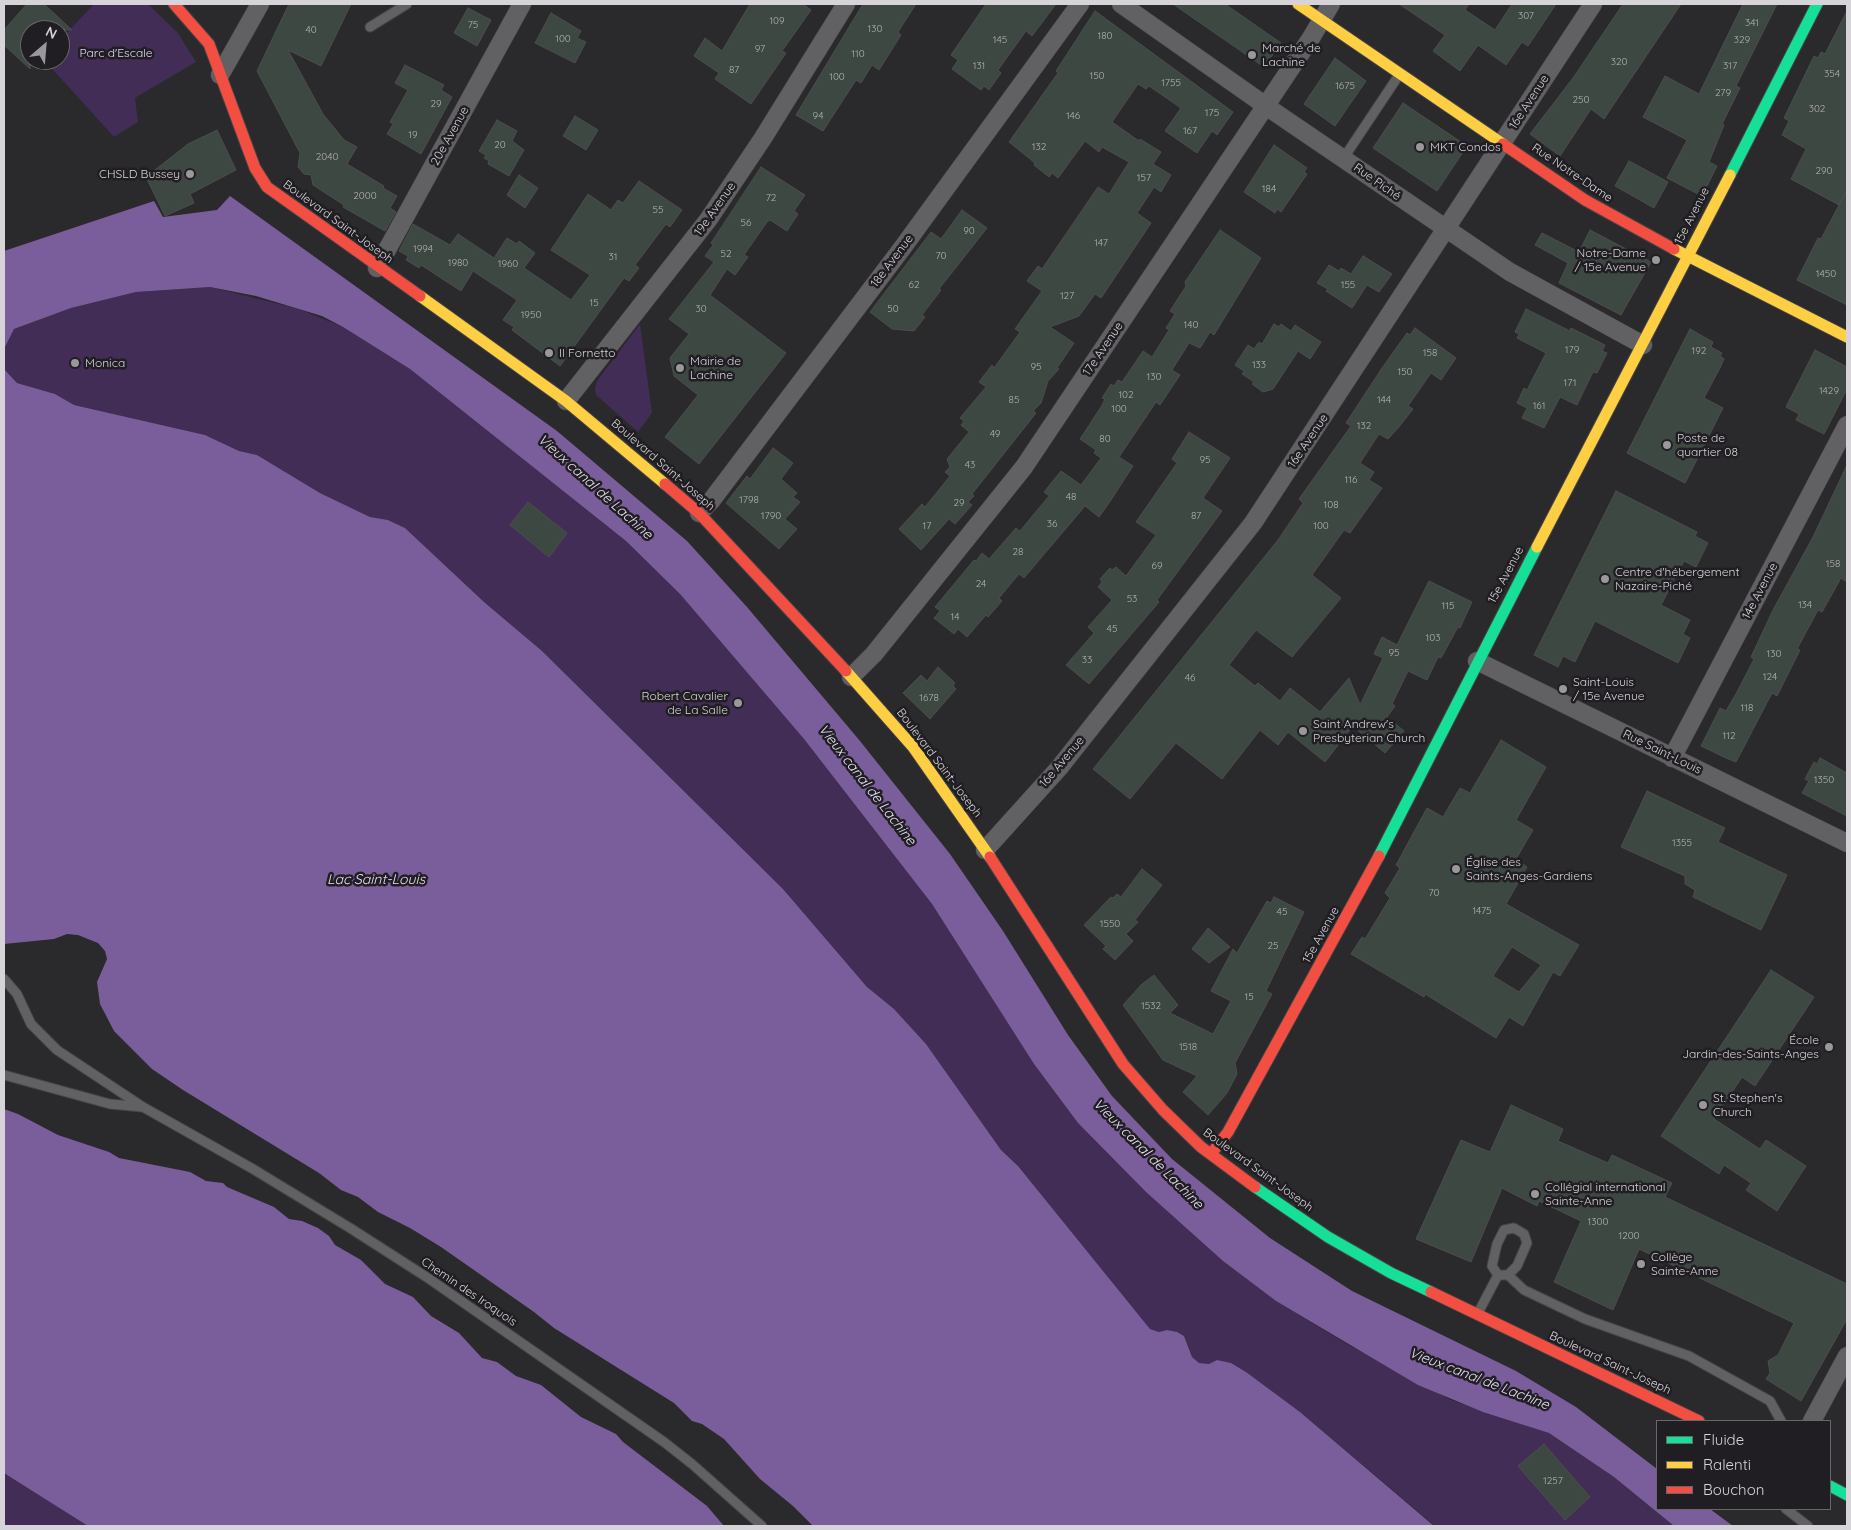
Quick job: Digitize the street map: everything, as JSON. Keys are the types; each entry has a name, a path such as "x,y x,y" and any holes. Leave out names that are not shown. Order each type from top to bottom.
{"street":[{"name":"Boulevard Saint-Joseph","path":"174,4 209,44 260,179 284,201 566,401 699,513 851,677 912,747 985,850 1101,1034 1123,1064 1163,1110 1211,1154 1265,1195 1353,1252 1391,1274 1477,1316 1698,1420"},
{"path":"220,75 260,4"},
{"name":"20e Avenue","path":"377,268 522,4"},
{"name":"19e Avenue","path":"566,401 708,220 763,138 846,4"},
{"name":"18e Avenue","path":"699,513 711,501 903,247 1080,4"},
{"name":"Rue Piché","path":"1121,4 1265,106 1510,272 1643,345"},
{"name":"Rue Notre-Dame","path":"1298,4 1585,200 1688,256 1847,337"},
{"name":"17e Avenue","path":"851,677 880,646 1024,467 1311,38 1331,4"},
{"name":"16e Avenue","path":"985,850 1059,768 1253,523 1593,4"},
{"name":"15e Avenue","path":"1211,1154 1228,1132 1377,860 1477,661 1643,345 1817,4"},
{"name":"14e Avenue","path":"1672,758 1847,425"},
{"name":"Rue Saint-Louis","path":"1477,661 1847,843"},
{"path":"1813,1420 1847,1356"},
{"path":"1831,1487 1847,1495"}],"lane":[{"path":"370,27 407,4"},
{"path":"1343,159 1401,73"},
{"name":"Chemin des Iroquois","path":"4,979 17,994 31,1024 69,1059 143,1107 253,1169 428,1278 664,1442 692,1464 762,1526"},
{"name":"Chemin des Iroquois","path":"4,1075 102,1102 127,1107 143,1107"},
{"path":"1498,1275 1492,1266 1497,1244 1504,1230 1514,1228 1524,1234 1527,1244 1517,1266 1508,1275"},
{"path":"1477,1316 1498,1275"},
{"path":"1498,1275 1508,1275 1524,1290 1585,1319 1689,1356 1770,1401 1781,1420"},
{"path":"1787,1510 1808,1526"}],"green space":[{"name":"Parc d'Escale","path":"94,4 148,4 178,33 196,62 135,98 138,122 114,137 53,70 70,70 70,29"},
{"path":"210,287 299,309 343,327 410,369 626,541 680,594 804,739 932,904 1034,1064 1078,1123 1146,1192 1223,1261 1276,1301 1347,1344 1451,1400 1549,1433 1614,1477 1674,1526 1435,1526 1300,1412 1246,1372 1231,1363 1217,1360 1209,1364 1199,1363 1192,1357 1184,1336 1167,1330 1159,1332 1150,1329 1018,1166 1001,1150 926,1044 894,1009 867,987 783,889 542,651 484,602 405,528 388,520 370,517 320,493 257,455 239,451 205,435 74,405 55,394 17,383 4,369 4,349 14,329 71,308 136,292"},
{"path":"640,324 652,413 638,432 596,395 595,389 597,381"},
{"path":"4,1473 36,1492 88,1526 4,1526"}],"water":[{"name":"Vieux canal de Lachine","path":"230,196 557,431 687,541 747,607 860,741 950,854 1003,931 1068,1035 1112,1096 1172,1159 1270,1238 1352,1291 1516,1371 1576,1407 1656,1468 1656,1510 1711,1510 1733,1526 1674,1526 1614,1477 1549,1433 1483,1412 1418,1385 1276,1301 1223,1261 1146,1192 1078,1123 1034,1064 932,904 804,739 680,594 626,541 410,369 322,316 256,296 210,287 136,292 71,308 14,329 4,349 4,251 154,201 163,217 217,210"},
{"name":"Lac Saint-Louis","path":"4,369 17,383 55,394 74,405 205,435 239,451 257,455 320,493 370,517 388,520 405,528 484,602 542,651 783,889 867,987 894,1009 926,1044 1001,1150 1018,1166 1150,1329 1159,1332 1167,1330 1177,1332 1184,1336 1192,1357 1199,1363 1209,1364 1217,1360 1231,1363 1246,1372 1300,1412 1434,1526 813,1526 793,1506 760,1479 724,1439 702,1424 692,1421 674,1403 554,1328 441,1247 410,1228 378,1212 358,1197 341,1190 319,1173 152,1069 114,1031 100,1004 97,982 107,959 105,951 98,943 78,935 67,934 54,939 4,944"},
{"path":"4,1109 18,1114 58,1135 109,1152 119,1158 190,1172 206,1181 223,1183 227,1187 274,1207 289,1219 302,1221 318,1228 329,1236 335,1245 361,1260 385,1284 413,1297 431,1316 459,1333 482,1358 497,1362 516,1376 541,1385 581,1417 616,1434 623,1442 707,1506 724,1526 88,1526 4,1473"}],"building":[{"path":"27,4 44,4 61,20 20,20 20,60 4,45 4,30"},
{"path":"289,4 351,4 321,66 288,50 323,114 344,140 357,147 347,164 397,196 390,208 396,212 385,231 343,207 344,205 313,185 311,175 304,174 298,167 300,153 257,71"},
{"path":"750,4 803,4 811,10 782,51 786,53 751,104 715,79 719,73 694,56 705,38 722,51"},
{"path":"863,4 916,4 898,32 901,35 879,70 872,65 861,83 856,80 823,131 796,115"},
{"path":"986,4 1056,4 1032,36 1026,31 998,70 1001,73 989,90 984,86 981,90 952,69 958,60 951,55"},
{"path":"1173,4 1225,4 1281,43 1264,67"},
{"path":"1399,4 1469,4 1465,10 1495,30 1512,4 1556,4 1528,46 1522,42 1506,65 1478,45 1460,71 1433,51 1445,35"},
{"path":"1623,4 1681,4 1604,119 1591,109 1560,156 1530,134 1573,78"},
{"path":"1743,4 1777,4 1736,86 1740,88 1722,124 1724,125 1709,162 1717,166 1702,196 1667,178 1687,140 1643,117 1665,76 1699,94"},
{"path":"468,8 491,20 477,46 454,33"},
{"path":"1095,11 1233,112 1217,135 1212,131 1197,153 1165,131 1181,108 1149,86 1146,89 1138,84 1112,122 1139,141 1140,139 1161,152 1153,164 1171,175 1161,192 1154,187 1137,213 1151,223 1101,298 1095,294 1079,316 1050,327 1074,343 1057,368 1059,369 1048,381 1041,403 1033,411 1036,413 972,494 974,496 968,502 972,505 955,524 949,519 921,550 899,529 922,504 925,507 950,476 945,472 950,467 947,459 969,432 961,425 964,421 960,418 986,387 979,382 992,365 994,368 1020,332 1015,329 1042,291 1027,281 1038,266 1042,269 1098,187 1109,194 1129,162 1102,147 1099,152 1085,141 1058,178 1052,173 1049,177 1009,142 1058,73 1056,71"},
{"path":"1847,11 1847,190 1839,205 1791,179 1806,149 1782,135 1789,121 1784,118 1814,56 1818,58 1821,52 1825,54"},
{"path":"551,13 581,31 577,38 586,42 575,63 535,43"},
{"path":"1335,58 1366,81 1335,126 1304,104"},
{"path":"405,65 444,85 441,90 452,97 421,154 387,134 393,124 390,122 408,90 395,83"},
{"name":"MKT Condos","path":"1403,103 1467,146 1437,191 1373,148"},
{"path":"575,116 598,130 586,150 563,136"},
{"path":"497,120 517,131 512,141 524,150 509,176 488,164 489,161 484,158 486,155 479,151"},
{"name":"CHSLD Bussey","path":"217,130 236,170 190,194 194,203 165,216 146,177 188,144"},
{"path":"1274,145 1307,168 1304,172 1307,174 1281,212 1277,209 1275,213 1244,192"},
{"path":"1629,161 1668,182 1654,208 1615,186"},
{"path":"761,167 805,195 794,211 798,214 787,231 770,220 767,222 744,255 748,257 735,275 727,269 710,295 786,353 699,464 665,437 698,395 674,376 670,358 689,334 669,319 714,262 705,256 713,245 711,243"},
{"path":"519,175 538,188 525,208 507,195"},
{"path":"639,181 682,210 670,227 666,224 635,265 639,268 629,281 624,278 560,366 512,330 514,327 503,320 517,300 473,271 461,291 421,265 419,268 406,260 408,256 399,251 413,224 450,245 458,234 494,258 507,238 517,244 519,241 535,253 524,268 571,300 590,275 551,250 588,194 611,210 618,200 623,203"},
{"path":"1847,190 1847,305 1797,280 1818,238 1821,239"},
{"path":"962,210 987,228 939,289 941,290 922,315 925,317 914,331 892,329 870,312 931,232 941,239"},
{"path":"1220,230 1261,258 1214,335 1210,332 1200,348 1189,343 1172,370 1180,375 1160,405 1156,402 1119,457 1133,466 1109,503 1099,517 1085,506 1024,578 1019,574 999,598 1002,601 988,617 986,615 967,637 958,629 954,634 934,618 940,611 935,607 974,560 976,561 982,553 989,559 1016,528 1020,531 1049,496 1044,492 1061,471 1081,485 1101,458 1094,453 1096,450 1080,439 1101,407 1105,399 1102,398 1111,384 1114,386 1118,380 1122,382 1143,351 1152,357 1169,330 1166,328 1175,314 1170,311 1186,286 1185,282"},
{"path":"1590,230 1651,262 1621,315 1559,283 1568,263 1535,245 1542,233 1579,252"},
{"path":"1363,256 1392,274 1379,292 1367,285 1352,308 1326,291 1328,289 1317,283 1329,265 1339,271 1341,268 1351,274"},
{"path":"1526,309 1570,331 1571,328 1605,345 1602,351 1607,353 1597,373 1593,372 1577,405 1560,397 1544,428 1522,418 1527,408 1517,403 1524,388 1527,390 1546,353 1517,338 1519,334 1515,332"},
{"path":"1274,324 1279,327 1281,324 1291,331 1295,325 1321,342 1310,359 1298,351 1273,389 1263,392 1252,384 1254,382 1242,374 1244,371 1235,365 1248,345 1254,349 1259,342 1262,344"},
{"path":"1415,328 1456,358 1441,380 1431,373 1408,406 1413,409 1399,427 1388,439 1379,434 1360,463 1374,472 1369,480 1382,488 1350,533 1344,530 1312,575 1341,598 1292,657 1256,630 1229,665 1255,686 1258,683 1280,701 1290,688 1320,712 1349,678 1360,705 1383,658 1374,654 1382,637 1397,645 1429,581 1472,602 1460,628 1458,627 1441,658 1438,657 1427,680 1408,671 1392,704 1395,706 1387,717 1404,731 1385,753 1353,726 1325,762 1288,732 1278,745 1260,730 1222,779 1176,743 1130,799 1093,769 1278,540 1303,503 1299,499 1351,426 1346,423 1407,333 1410,335"},
{"path":"1690,329 1713,342 1711,347 1722,353 1720,356 1724,359 1704,398 1723,408 1685,483 1627,453"},
{"path":"1815,350 1847,367 1847,389 1824,434 1796,420 1799,414 1786,407"},
{"path":"1189,432 1230,458 1203,498 1222,511 1157,600 1159,602 1089,684 1066,665 1094,633 1088,627 1112,600 1098,587 1102,582 1100,579 1110,568 1112,570 1116,567 1126,576 1156,535 1136,522 1177,463 1172,459"},
{"path":"773,448 793,463 781,479 797,493 793,497 800,502 785,519 797,529 779,549 726,503 747,476 750,479"},
{"path":"1847,465 1847,582 1841,578 1822,612 1818,610 1797,649 1800,650 1777,696 1772,693 1736,762 1701,746 1720,708 1726,711 1737,692 1754,659 1751,657 1773,610 1813,537"},
{"name":"Centre d'hébergement Nazaire-Piché","path":"1616,491 1697,532 1695,536 1708,543 1696,567 1684,561 1661,605 1690,620 1683,634 1690,638 1678,663 1595,621 1575,662 1563,656 1558,667 1534,655"},
{"path":"528,502 567,533 549,557 510,525"},
{"path":"938,667 955,683 953,686 956,689 930,719 903,693 921,675 927,681"},
{"name":"Église des Saints-Anges-Gardiens","path":"1501,740 1546,767 1516,820 1533,830 1516,859 1527,867 1506,904 1579,945 1560,976 1553,972 1523,1026 1509,1017 1496,1038 1425,994 1424,997 1351,954 1362,937 1365,939 1390,898 1385,893 1400,868 1396,865 1427,808 1443,817 1460,788 1470,793","holes":["1512,947 1541,965 1519,992 1493,976"]},
{"path":"1820,758 1847,773 1847,816 1802,793 1809,781 1805,779 1814,762 1817,764"},
{"path":"1647,791 1725,828 1718,842 1787,875 1761,930 1693,897 1695,890 1685,884 1685,876 1621,847"},
{"path":"1142,869 1162,885 1135,920 1138,922 1126,934 1133,941 1115,960 1103,949 1106,946 1084,925 1111,897 1113,898 1117,894 1121,897"},
{"path":"1274,897 1304,912 1266,991 1272,994 1235,1063 1237,1074 1227,1093 1208,1115 1183,1092 1197,1076 1163,1060 1123,1005 1142,984 1154,975 1178,1005 1170,1013 1213,1034 1231,1001 1211,991 1233,949 1237,953 1267,901 1271,903"},
{"path":"1208,928 1230,947 1209,963 1192,949"},
{"name":"St. Stephen's Church","path":"1771,970 1814,997 1755,1086 1742,1077 1714,1119 1760,1149 1766,1140 1806,1166 1777,1211 1746,1190 1751,1183 1724,1165 1719,1174 1661,1136"},
{"path":"1511,1105 1563,1129 1558,1141 1608,1163 1612,1155 1672,1183 1665,1197 1847,1284 1847,1319 1801,1401 1766,1379 1770,1373 1768,1361 1778,1355 1794,1323 1639,1249 1613,1310 1554,1282 1581,1221 1539,1201 1537,1206 1502,1188 1471,1262 1416,1239 1461,1140 1490,1152"},
{"path":"1544,1444 1590,1497 1565,1520 1518,1466"}],"traffic: fast":[{"path":"1730,175 1817,4"},
{"path":"1379,856 1537,547"},
{"path":"1255,1187 1328,1237 1391,1273 1431,1292"},
{"path":"1831,1487 1847,1495"}],"traffic: slow":[{"path":"1298,4 1503,144"},
{"path":"1537,547 1730,175"},
{"path":"1674,249 1847,337"},
{"path":"420,296 566,401 665,484"},
{"path":"846,671 913,747 990,857"}],"traffic: jam":[{"path":"174,4 209,44 255,168 267,187 420,296"},
{"path":"1503,144 1585,200 1674,249"},
{"path":"665,484 699,513 846,671"},
{"path":"1211,1154 1228,1132 1379,856"},
{"path":"990,857 1123,1064 1163,1110 1201,1147 1255,1187"},
{"path":"1431,1292 1697,1420"}],"place":[{"name":"Marché de Lachine","path":"1252,55"},
{"name":"MKT Condos","path":"1420,147"},
{"name":"CHSLD Bussey","path":"190,174"},
{"name":"Notre-Dame / 15e Avenue","path":"1656,260"},
{"name":"Il Fornetto","path":"549,353"},
{"name":"Monica","path":"75,363"},
{"name":"Mairie de Lachine","path":"680,368"},
{"name":"Poste de quartier 08","path":"1667,445"},
{"name":"Centre d'hébergement Nazaire-Piché","path":"1605,579"},
{"name":"Saint-Louis / 15e Avenue","path":"1563,689"},
{"name":"Robert Cavalier de La Salle","path":"738,703"},
{"name":"Saint Andrew's Presbyterian Church","path":"1303,731"},
{"name":"Église des Saints-Anges-Gardiens","path":"1456,869"},
{"name":"École Jardin-des-Saints-Anges","path":"1829,1047"},
{"name":"St. Stephen's Church","path":"1703,1105"},
{"name":"Collégial international Sainte-Anne","path":"1535,1194"},
{"name":"Collège Sainte-Anne","path":"1641,1264"}]}
